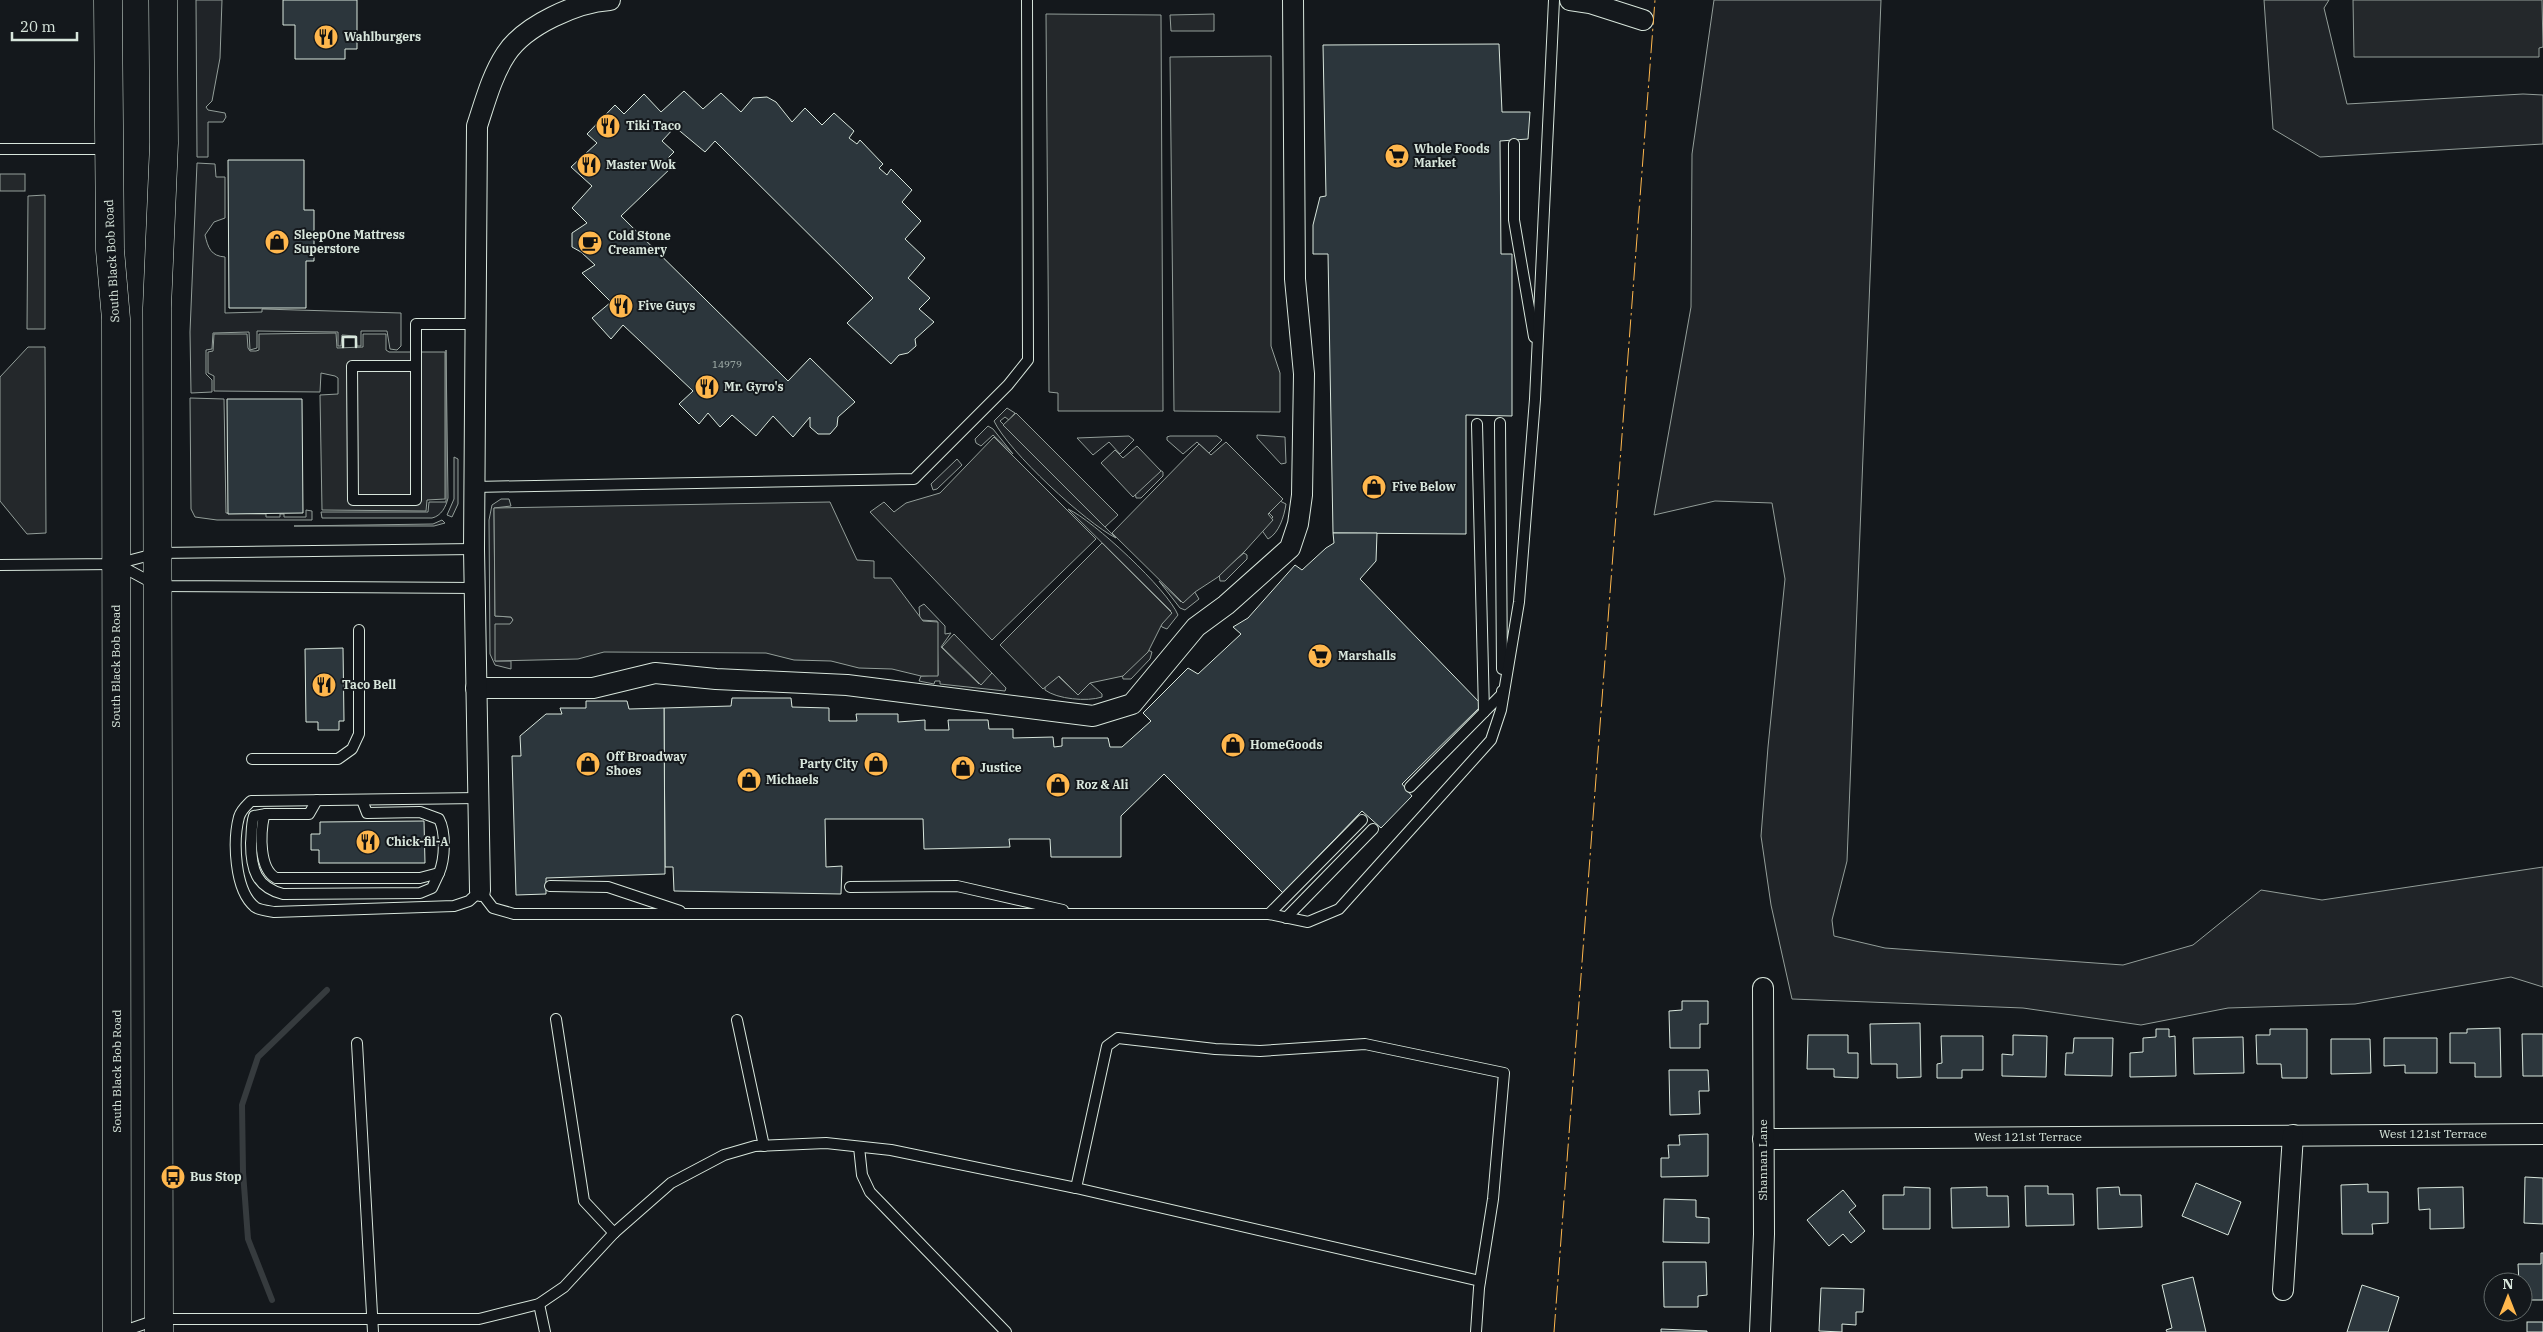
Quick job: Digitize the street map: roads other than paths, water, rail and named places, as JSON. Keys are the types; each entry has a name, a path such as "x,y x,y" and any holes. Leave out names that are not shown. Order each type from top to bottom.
{"main road":[{"name":"South Black Bob Road","path":"108,0 110,250 116,319 119,1332"},
{"path":"159,1326 156,308 164,143 163,0"}],"street":[{"path":"480,891 474,588 477,126 489,90 507,53 536,26 563,11 610,0"},
{"path":"476,688 593,688 655,673 716,679 847,685 1093,716 1132,704 1196,627 1226,606 1290,548 1298,524 1302,495 1304,374 1295,280 1293,0"},
{"path":"1570,0 1590,3 1643,20"},
{"name":"Shannan Lane","path":"1760,1332 1764,1234 1762,988"},
{"name":"West 121st Terrace","path":"1763,1139 2543,1134"},
{"path":"2284,1290 2293,1135"}],"lane":[{"path":"474,487 914,479 1008,385 1028,360 1027,0"},
{"path":"1410,787 1502,694 1519,602 1537,356 1554,0"},
{"path":"1514,144 1514,220 1537,356"},
{"path":"0,149 108,149"},
{"path":"416,366 352,366 352,500 416,500 416,366 416,324 475,324"},
{"path":"478,798 251,802 243,808 239,816 237,863 244,893 256,907 274,912 454,906 469,902 480,891 493,908 514,914 1269,914 1308,922 1339,909 1491,740 1501,710 1502,694 1500,423"},
{"path":"1477,424 1484,712"},
{"path":"0,566 116,564 158,553 474,549"},
{"path":"116,564 158,586 474,588"},
{"path":"252,759 338,759 352,749 359,734 359,630"},
{"path":"317,800 309,814 266,814 254,816 252,823 251,864 257,878 274,891 283,894 420,893 432,888 442,862 442,825 439,819 420,812 367,813 362,800"},
{"path":"266,814 263,820 263,861 269,874 276,878 420,878 439,873"},
{"path":"1269,914 1362,820"},
{"path":"1286,918 1373,829"},
{"path":"550,886 608,887 690,914"},
{"path":"850,887 957,886 1083,914"},
{"path":"556,1019 584,1201 614,1233"},
{"path":"737,1020 764,1146"},
{"path":"1076,1188 1107,1046 1118,1038 1215,1049 1260,1051 1365,1044 1504,1073 1493,1199 1480,1281 1476,1332"},
{"path":"357,1043 373,1332"},
{"path":"119,1332 159,1326 373,1318 479,1319 539,1304 564,1287 614,1233 671,1183 724,1155 764,1146 826,1143 891,1150 1076,1188 1480,1281"},
{"path":"858,1147 862,1176 870,1192 1006,1332"},
{"path":"539,1304 545,1332"}],"waterway":[{"path":"272,1300 248,1239 243,1172 242,1105 258,1057 327,990"}],"place":[{"name":"Wahlburgers","path":"326,37"},
{"name":"Tiki Taco","path":"608,126"},
{"name":"Whole Foods Market","path":"1397,156"},
{"name":"Master Wok","path":"589,165"},
{"name":"SleepOne Mattress Superstore","path":"277,242"},
{"name":"Cold Stone Creamery","path":"590,243"},
{"name":"Five Guys","path":"621,306"},
{"name":"Mr. Gyro's","path":"707,387"},
{"name":"Five Below","path":"1374,487"},
{"name":"Marshalls","path":"1320,656"},
{"name":"Taco Bell","path":"324,685"},
{"name":"HomeGoods","path":"1233,745"},
{"name":"Off Broadway Shoes","path":"588,764"},
{"name":"Party City","path":"876,764"},
{"name":"Justice","path":"963,768"},
{"name":"Michaels","path":"749,780"},
{"name":"Roz & Ali","path":"1058,785"},
{"name":"Chick-fil-A","path":"368,842"},
{"name":"Bus Stop","path":"173,1177"}]}
